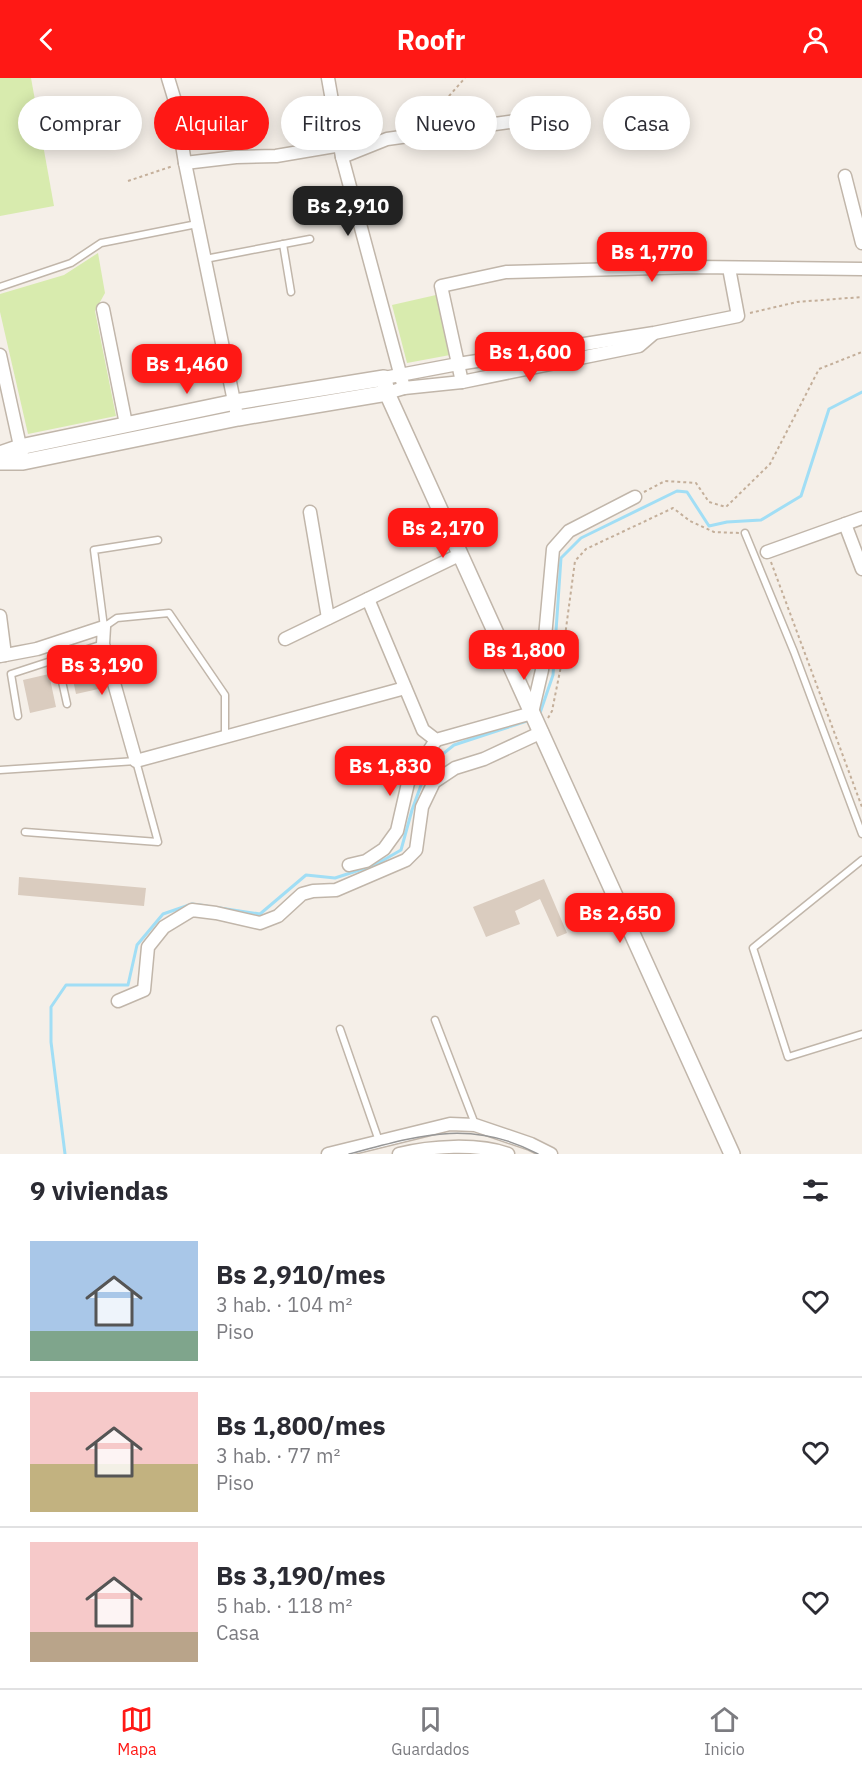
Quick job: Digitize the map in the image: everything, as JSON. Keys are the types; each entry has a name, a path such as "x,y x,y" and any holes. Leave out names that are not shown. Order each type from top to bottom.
{"street":[{"path":"168,78 175,101 185,163 237,418"},
{"path":"328,78 341,151 404,388"},
{"path":"185,163 236,157 341,151 395,138"},
{"path":"845,176 862,243"},
{"path":"0,462 23,462 237,418 385,385 401,375 654,333 738,316 729,268"},
{"path":"462,382 441,286 506,272 729,268 862,269"},
{"path":"103,309 126,424"},
{"path":"0,454 20,447 235,402 385,385 404,388 462,382 639,346 654,333"},
{"path":"0,355 23,462"},
{"path":"385,385 459,555 732,1154"},
{"path":"118,1001 144,990 148,947 164,927 192,910 260,923 278,916 302,894 336,890 406,860 416,850 422,807 434,782 455,768 484,759 536,720 553,549 568,531 635,497"},
{"path":"310,512 328,618"},
{"path":"767,552 862,518"},
{"path":"845,524 862,569"},
{"path":"285,639 459,555"},
{"path":"368,599 423,730 436,740"},
{"path":"0,616 3,656 37,649 104,627 103,644 136,761 405,688"},
{"path":"349,865 366,861 384,849 397,831 408,783 436,740 536,720"},
{"path":"328,1154 450,1124 475,1125 531,1144 550,1154"},
{"path":"399,1154 460,1148 494,1149 507,1154"}],"lane":[{"path":"0,287 71,263 101,243 197,224"},
{"path":"204,259 310,239"},
{"path":"283,244 291,292"},
{"path":"745,533 794,652 862,834"},
{"path":"158,540 94,550 104,627 117,618 169,613 225,695 225,736"},
{"path":"18,716 11,674 103,644"},
{"path":"57,659 67,704"},
{"path":"0,770 136,761 158,842 25,832"},
{"path":"862,860 753,948 788,1057 862,1034"},
{"path":"435,1020 475,1125"},
{"path":"340,1029 379,1141"}],"path":[{"path":"449,96 465,78"},
{"path":"128,181 185,163"},
{"path":"738,316 796,302 862,297"},
{"path":"635,497 666,481 696,483 709,502 726,507 770,464 819,369 862,352"},
{"path":"536,720 552,711 561,666 575,561 586,549 673,508 690,521 714,532 745,533"},
{"path":"767,552 862,807"}],"green space":[{"path":"0,78 31,78 34,96 18,96 18,150 44,150 54,206 0,216"},
{"path":"98,253 105,293 95,311 116,416 28,434 0,312 0,294 64,275"},
{"path":"436,295 450,355 407,363 392,305"}],"building":[{"path":"96,655 103,688 76,694 69,661"},
{"path":"49,674 56,707 30,713 23,680"},
{"path":"19,877 146,888 144,906 18,895"},
{"path":"544,879 567,933 557,937 540,899 515,911 520,924 486,937 473,907"}],"waterway":[{"path":"538,714 553,675 561,558 581,538 677,491 687,492 709,526 727,522 761,520 801,496 829,409 862,392"},
{"path":"220,908 260,914 306,875 335,878 375,865 401,850 428,766 454,745 530,720"},
{"path":"65,1154 51,1042 51,1007 66,985 128,985 137,945 163,914 192,904 207,906"}],"tram line":[{"path":"349,1154 398,1141 467,1133 490,1136 538,1154"}]}
